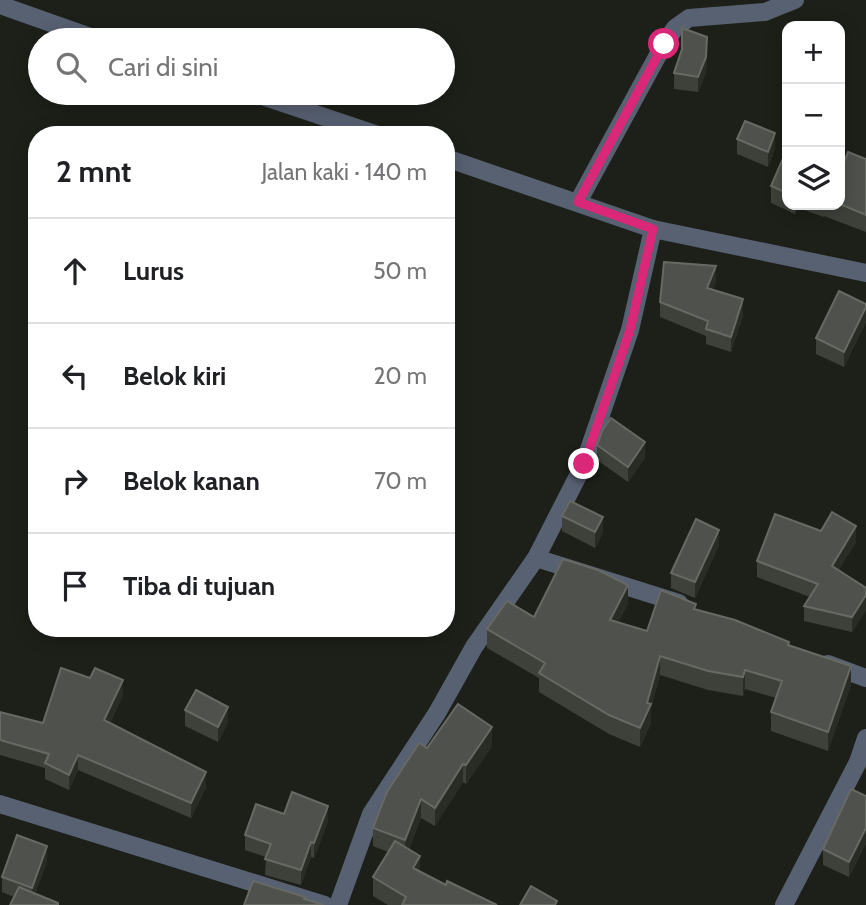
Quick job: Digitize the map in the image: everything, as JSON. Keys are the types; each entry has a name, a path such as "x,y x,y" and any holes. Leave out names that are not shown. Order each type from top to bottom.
{"street":[{"path":"578,202 675,28 689,18 765,12 795,0"},
{"path":"0,5 65,28"},
{"path":"289,105 351,126"},
{"path":"455,161 653,229 866,273"},
{"path":"338,905 371,814 437,713 474,647 536,558 591,449 630,330 653,229"},
{"path":"536,558 698,611"},
{"path":"808,656 866,678"},
{"path":"787,904 862,764 866,738"},
{"path":"2,811 325,905"}],"building":[{"path":"682,28 707,37 706,57 698,77 674,73 682,49"},
{"path":"745,121 775,133 768,152 737,139"},
{"path":"848,152 866,159 866,215 845,206 845,160"},
{"path":"782,161 782,191 771,186"},
{"path":"664,262 716,266 707,288 743,299 731,337 706,329 708,321 660,302"},
{"path":"839,291 866,304 844,352 816,338"},
{"path":"611,418 645,442 628,467 597,445"},
{"path":"570,501 603,517 595,532 562,516"},
{"path":"832,512 856,526 832,566 866,588 866,595 852,617 804,606 818,584 757,561 775,514 821,531"},
{"path":"696,519 719,530 695,582 671,573"},
{"path":"563,559 598,570 628,585 610,620 647,631 661,590 696,604 694,609 735,620 789,642 788,645 851,666 828,732 771,712 782,681 745,670 743,677 708,671 660,656 647,703 651,704 640,728 609,715 539,673 545,663 487,629 507,601 534,617"},
{"path":"61,668 90,678 95,668 123,680 104,720 206,772 191,803 78,755 69,775 45,763 49,754 0,740 0,712 43,723"},
{"path":"196,690 228,707 218,727 185,710"},
{"path":"458,704 492,727 466,765 463,764 435,808 421,799 405,840 373,828 387,792 419,743 427,748"},
{"path":"851,789 866,796 866,828 849,862 823,849"},
{"path":"292,792 328,806 301,870 265,859 271,844 245,835 256,804 284,814"},
{"path":"17,835 47,846 32,888 2,877"},
{"path":"395,841 420,856 413,868 446,885 447,881 497,905 402,905 406,897 373,877"},
{"path":"253,881 305,897 304,899 324,905 244,905"},
{"path":"531,886 557,901 555,905 520,905"},
{"path":"19,887 58,903 58,905 10,905"}],"route":[{"path":"584,464 630,330 653,229 578,202 664,44"}]}
